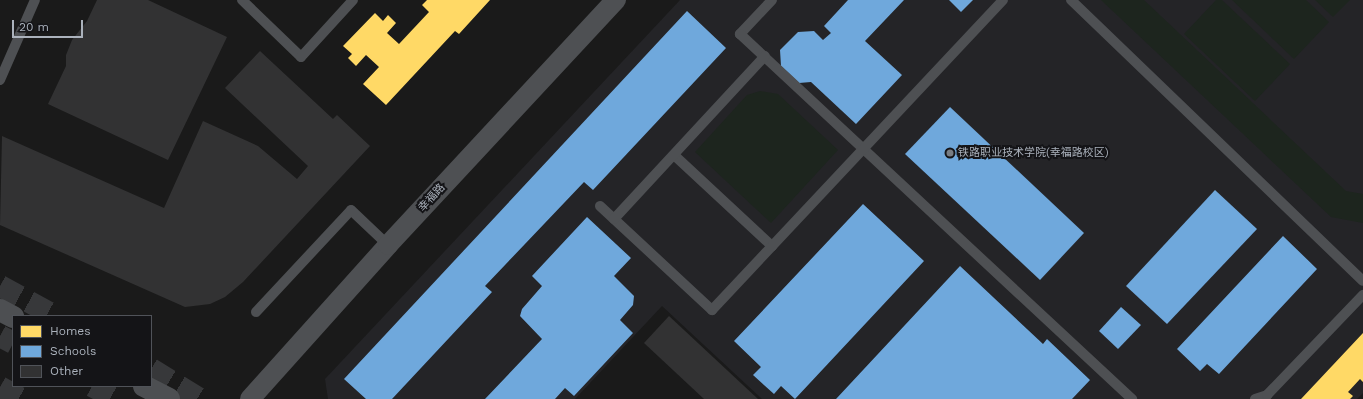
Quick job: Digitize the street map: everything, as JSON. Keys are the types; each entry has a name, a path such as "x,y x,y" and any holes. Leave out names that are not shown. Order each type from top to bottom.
{"main road":[{"path":"0,310 12,316"},
{"path":"146,387 169,399"}],"street":[{"name":"幸福路","path":"250,399 388,245 616,0"}],"lane":[{"path":"0,80 35,0"},
{"path":"242,0 301,56 353,0"},
{"path":"772,0 740,34 1132,399"},
{"path":"600,206 712,310 1003,0"},
{"path":"1071,0 1363,281"},
{"path":"614,219 765,56"},
{"path":"674,155 772,246"},
{"path":"256,312 351,210 388,245"},
{"path":"1255,399 1267,395 1363,295"}],"shaded area":[{"name":"铁路职业技术学院(幸福路校区)","path":"680,0 1363,0 1363,393 1357,399 762,399 662,306 575,399 328,399 325,379"},
{"path":"1101,0 1144,0 1346,191 1363,194 1363,223 1331,217"},
{"path":"1216,0 1222,0 1290,64 1255,101 1184,34"},
{"path":"1232,0 1306,0 1329,22 1294,59"},
{"path":"1315,0 1350,0 1333,17"},
{"path":"760,91 778,94 838,150 771,223 695,152 747,95"}],"building: Homes":[{"path":"427,0 490,0 459,34 455,31 386,105 363,84 379,67 366,55 356,66 348,58 352,54 343,46 375,13 383,21 388,15 396,23 387,33 399,44 429,12 422,5"},
{"path":"1363,333 1363,382 1360,379 1348,392 1353,396 1350,399 1301,399"}],"building: Schools":[{"path":"848,0 904,0 865,41 902,75 856,124 811,82 799,83 781,66 780,50 798,32 814,31 823,40 831,33 824,26"},
{"path":"949,0 973,0 961,12"},
{"path":"687,11 726,48 593,190 584,182 485,286 492,292 392,399 366,399 344,379"},
{"path":"950,107 1084,233 1040,280 905,154"},
{"path":"1215,190 1257,229 1167,324 1126,286"},
{"path":"863,204 924,261 795,399 781,386 774,394 753,375 761,367 734,341"},
{"path":"587,217 631,258 614,276 634,296 633,305 620,320 633,333 574,396 565,388 555,399 485,399 542,339 520,316 522,309 542,286 532,276"},
{"path":"1283,236 1317,269 1219,374 1207,364 1200,371 1177,349"},
{"path":"960,266 1043,344 1047,339 1090,380 1072,399 836,399"},
{"path":"1121,307 1141,325 1118,349 1099,331"}],"building: Other":[{"path":"97,0 148,0 227,37 168,160 48,104 66,66 66,55 72,40 87,21"},
{"path":"260,51 333,119 337,115 370,146 243,282 225,297 210,304 185,307 0,225 2,136 164,208 203,121 258,146 297,179 308,166 225,88"},
{"path":"669,316 758,399 704,399 644,343"}],"tunnel":[{"path":"0,286 53,315"},
{"path":"0,336 12,342"},
{"path":"152,370 200,399"},
{"path":"0,387 22,399"},
{"path":"94,387 116,399"}],"place":[{"name":"铁路职业技术学院(幸福路校区)","path":"950,153"}]}
